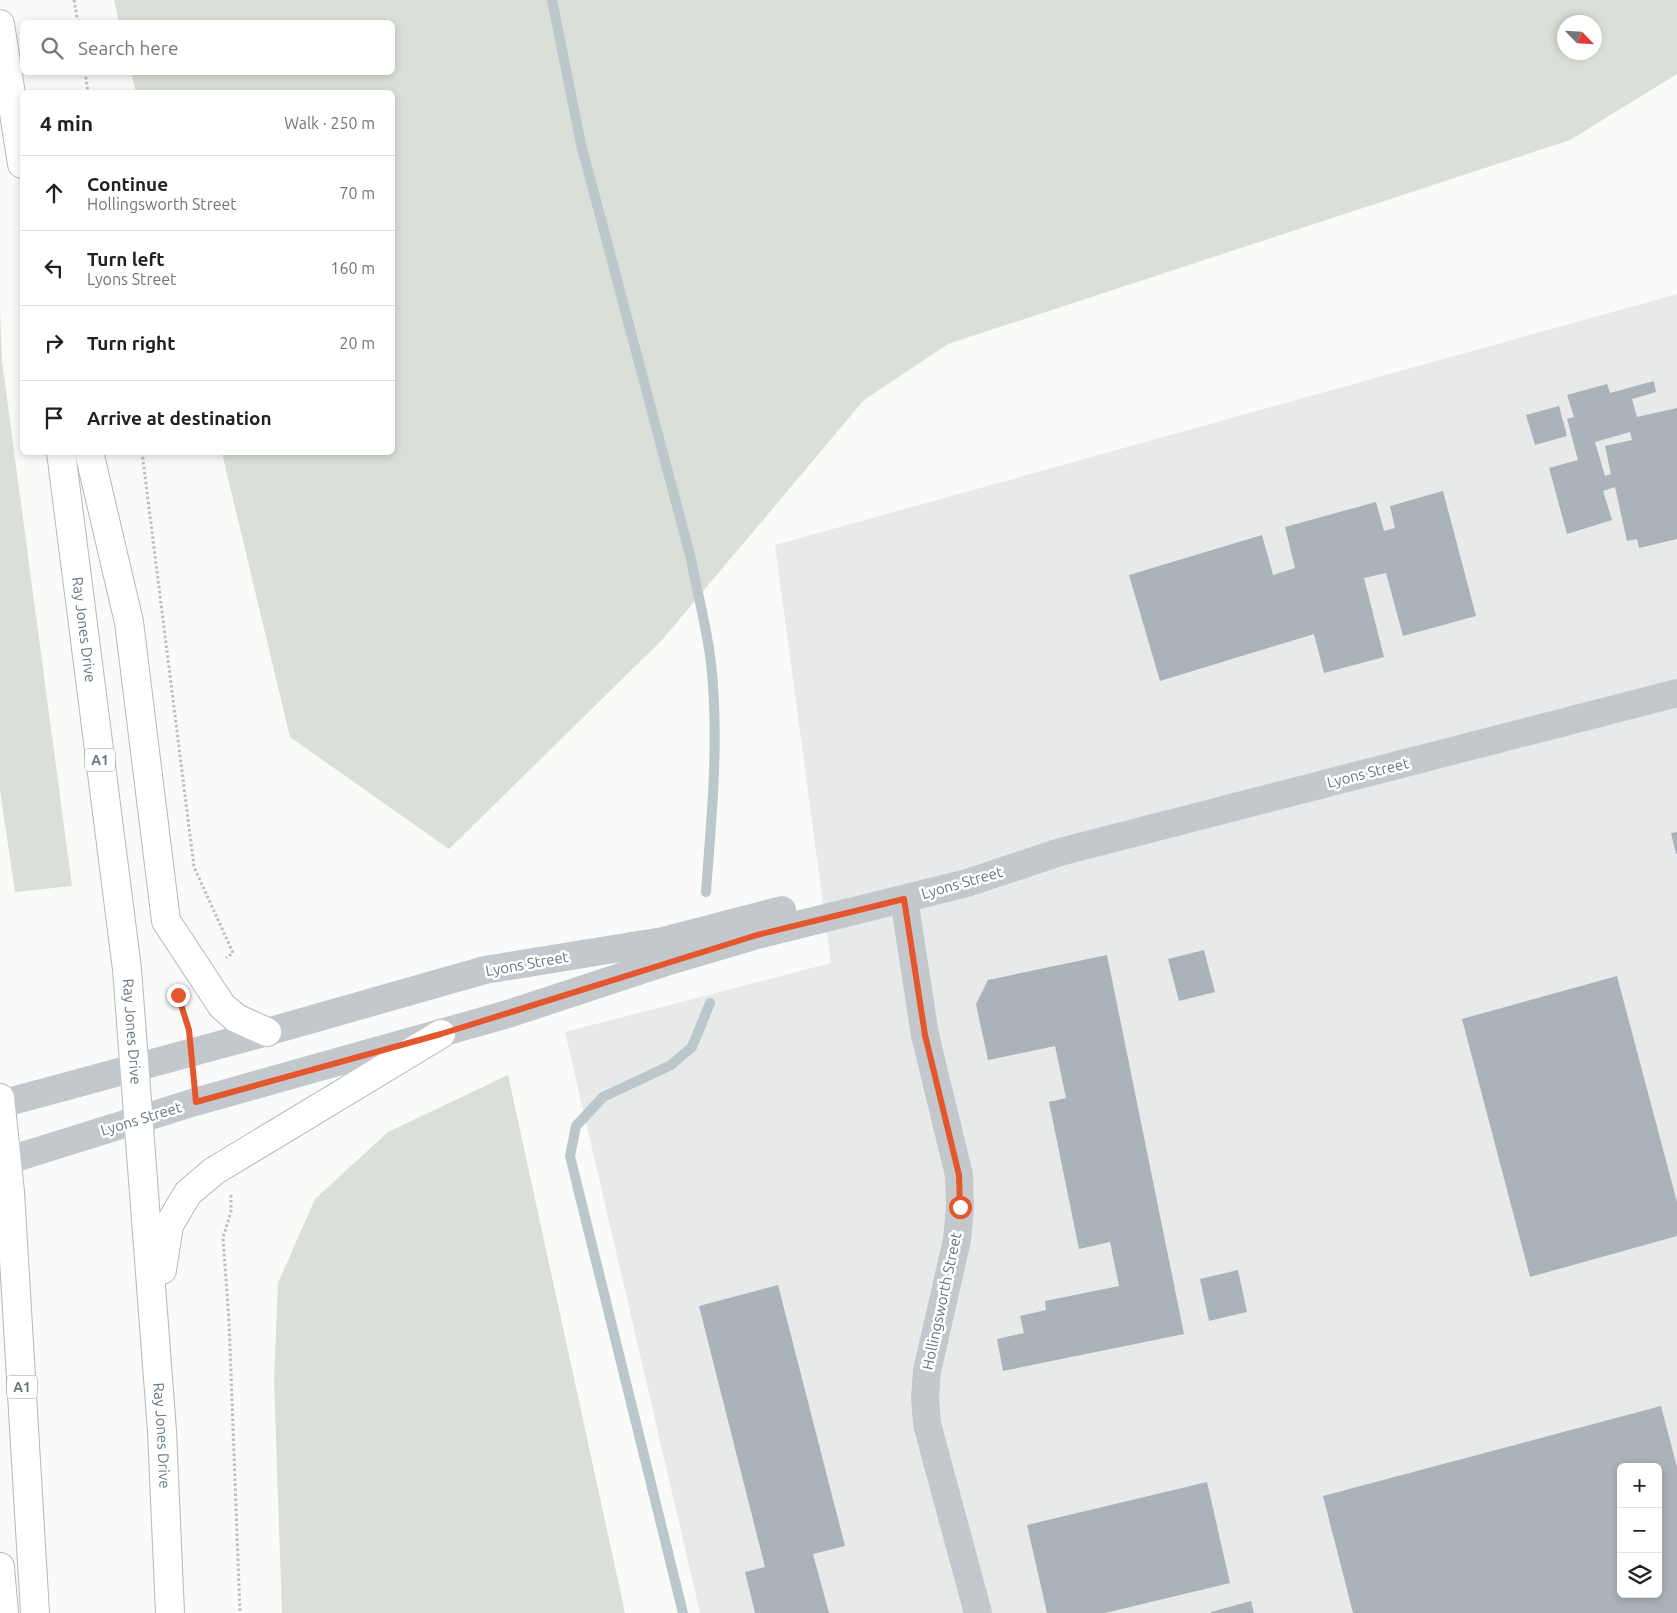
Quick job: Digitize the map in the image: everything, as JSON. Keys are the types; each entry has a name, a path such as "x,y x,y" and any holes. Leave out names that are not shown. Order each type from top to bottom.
{"highway":[{"path":"0,24 20,151"},
{"name":"Ray Jones Drive","path":"61,455 126,969 155,1321 163,1441 170,1613"},
{"path":"90,455 129,622 166,921 201,977 222,1006 236,1018 267,1032"},
{"path":"155,1321 168,1225 188,1193 214,1171 441,1034"},
{"name":"A1","path":"0,1102 3,1162 11,1202 35,1613"},
{"path":"0,1567 4,1613"}],"street":[{"name":"Lyons Street","path":"3,1162 196,1102 441,1034 757,935 967,883 1060,852 1677,693"},
{"name":"Lyons Street","path":"0,1102 267,1032 485,970 663,941 961,866 1060,852"},
{"name":"Hollingsworth Street","path":"904,899 925,1035 959,1175 960,1207 957,1240 927,1371 925,1397 927,1424 978,1613"}],"path":[{"path":"74,0 78,20"},
{"path":"85,75 88,90"},
{"path":"142,455 194,867 233,952 178,995 189,1030 192,1052"},
{"path":"214,1171 232,1192 231,1211 223,1238 229,1321 240,1613"}],"shaded area":[{"path":"114,0 1677,0 1677,74 1570,140 948,344 864,400 662,640 449,849 290,737 222,455 395,455 395,90 135,90 132,75 395,75 395,20 119,20"},
{"path":"1677,294 1677,1613 700,1613 565,1032 831,963 775,545"},
{"path":"0,310 2,361 72,886 15,892 0,790"},
{"path":"508,1075 625,1613 282,1613 274,1380 278,1283 315,1199 388,1132"}],"building":[{"path":"1654,381 1656,392 1632,399 1637,417 1677,408 1677,539 1639,548 1637,539 1627,541 1615,487 1603,491 1612,520 1567,534 1549,468 1578,460 1567,419 1574,417 1567,395 1607,384 1610,393","holes":["1630,432 1632,440 1605,446 1611,474 1605,476 1595,442"]},
{"path":"1559,406 1567,436 1535,445 1526,415"},
{"path":"1443,491 1476,616 1403,636 1386,573 1364,578 1384,657 1324,673 1314,634 1160,681 1129,575 1262,535 1273,575 1295,568 1285,527 1376,502 1384,531 1395,528 1390,506"},
{"path":"1677,832 1677,854 1676,854 1671,833"},
{"path":"1204,950 1215,992 1179,1001 1168,959"},
{"path":"1107,955 1184,1334 1003,1371 997,1339 1024,1333 1020,1316 1046,1310 1045,1301 1119,1286 1110,1242 1079,1249 1049,1102 1066,1098 1055,1046 988,1060 976,1004 988,980"},
{"path":"1617,976 1677,1202 1677,1236 1530,1277 1462,1019"},
{"path":"1238,1270 1247,1312 1209,1321 1200,1279"},
{"path":"778,1285 845,1546 813,1554 829,1613 755,1613 745,1572 765,1567 699,1306"},
{"path":"1661,1406 1677,1467 1677,1613 1353,1613 1323,1496"},
{"path":"1207,1482 1230,1583 1105,1613 1047,1613 1027,1525"},
{"path":"1251,1601 1254,1613 1211,1613 1211,1612"}],"waterway":[{"path":"552,0 581,144 691,559 707,638 712,670 715,738 706,892"},
{"path":"683,1613 570,1156 576,1126 603,1097 671,1065 692,1047 710,1003"}],"route":[{"path":"178,995 189,1030 196,1102 441,1034 757,935 904,899 925,1035 959,1175 960,1207"}]}
